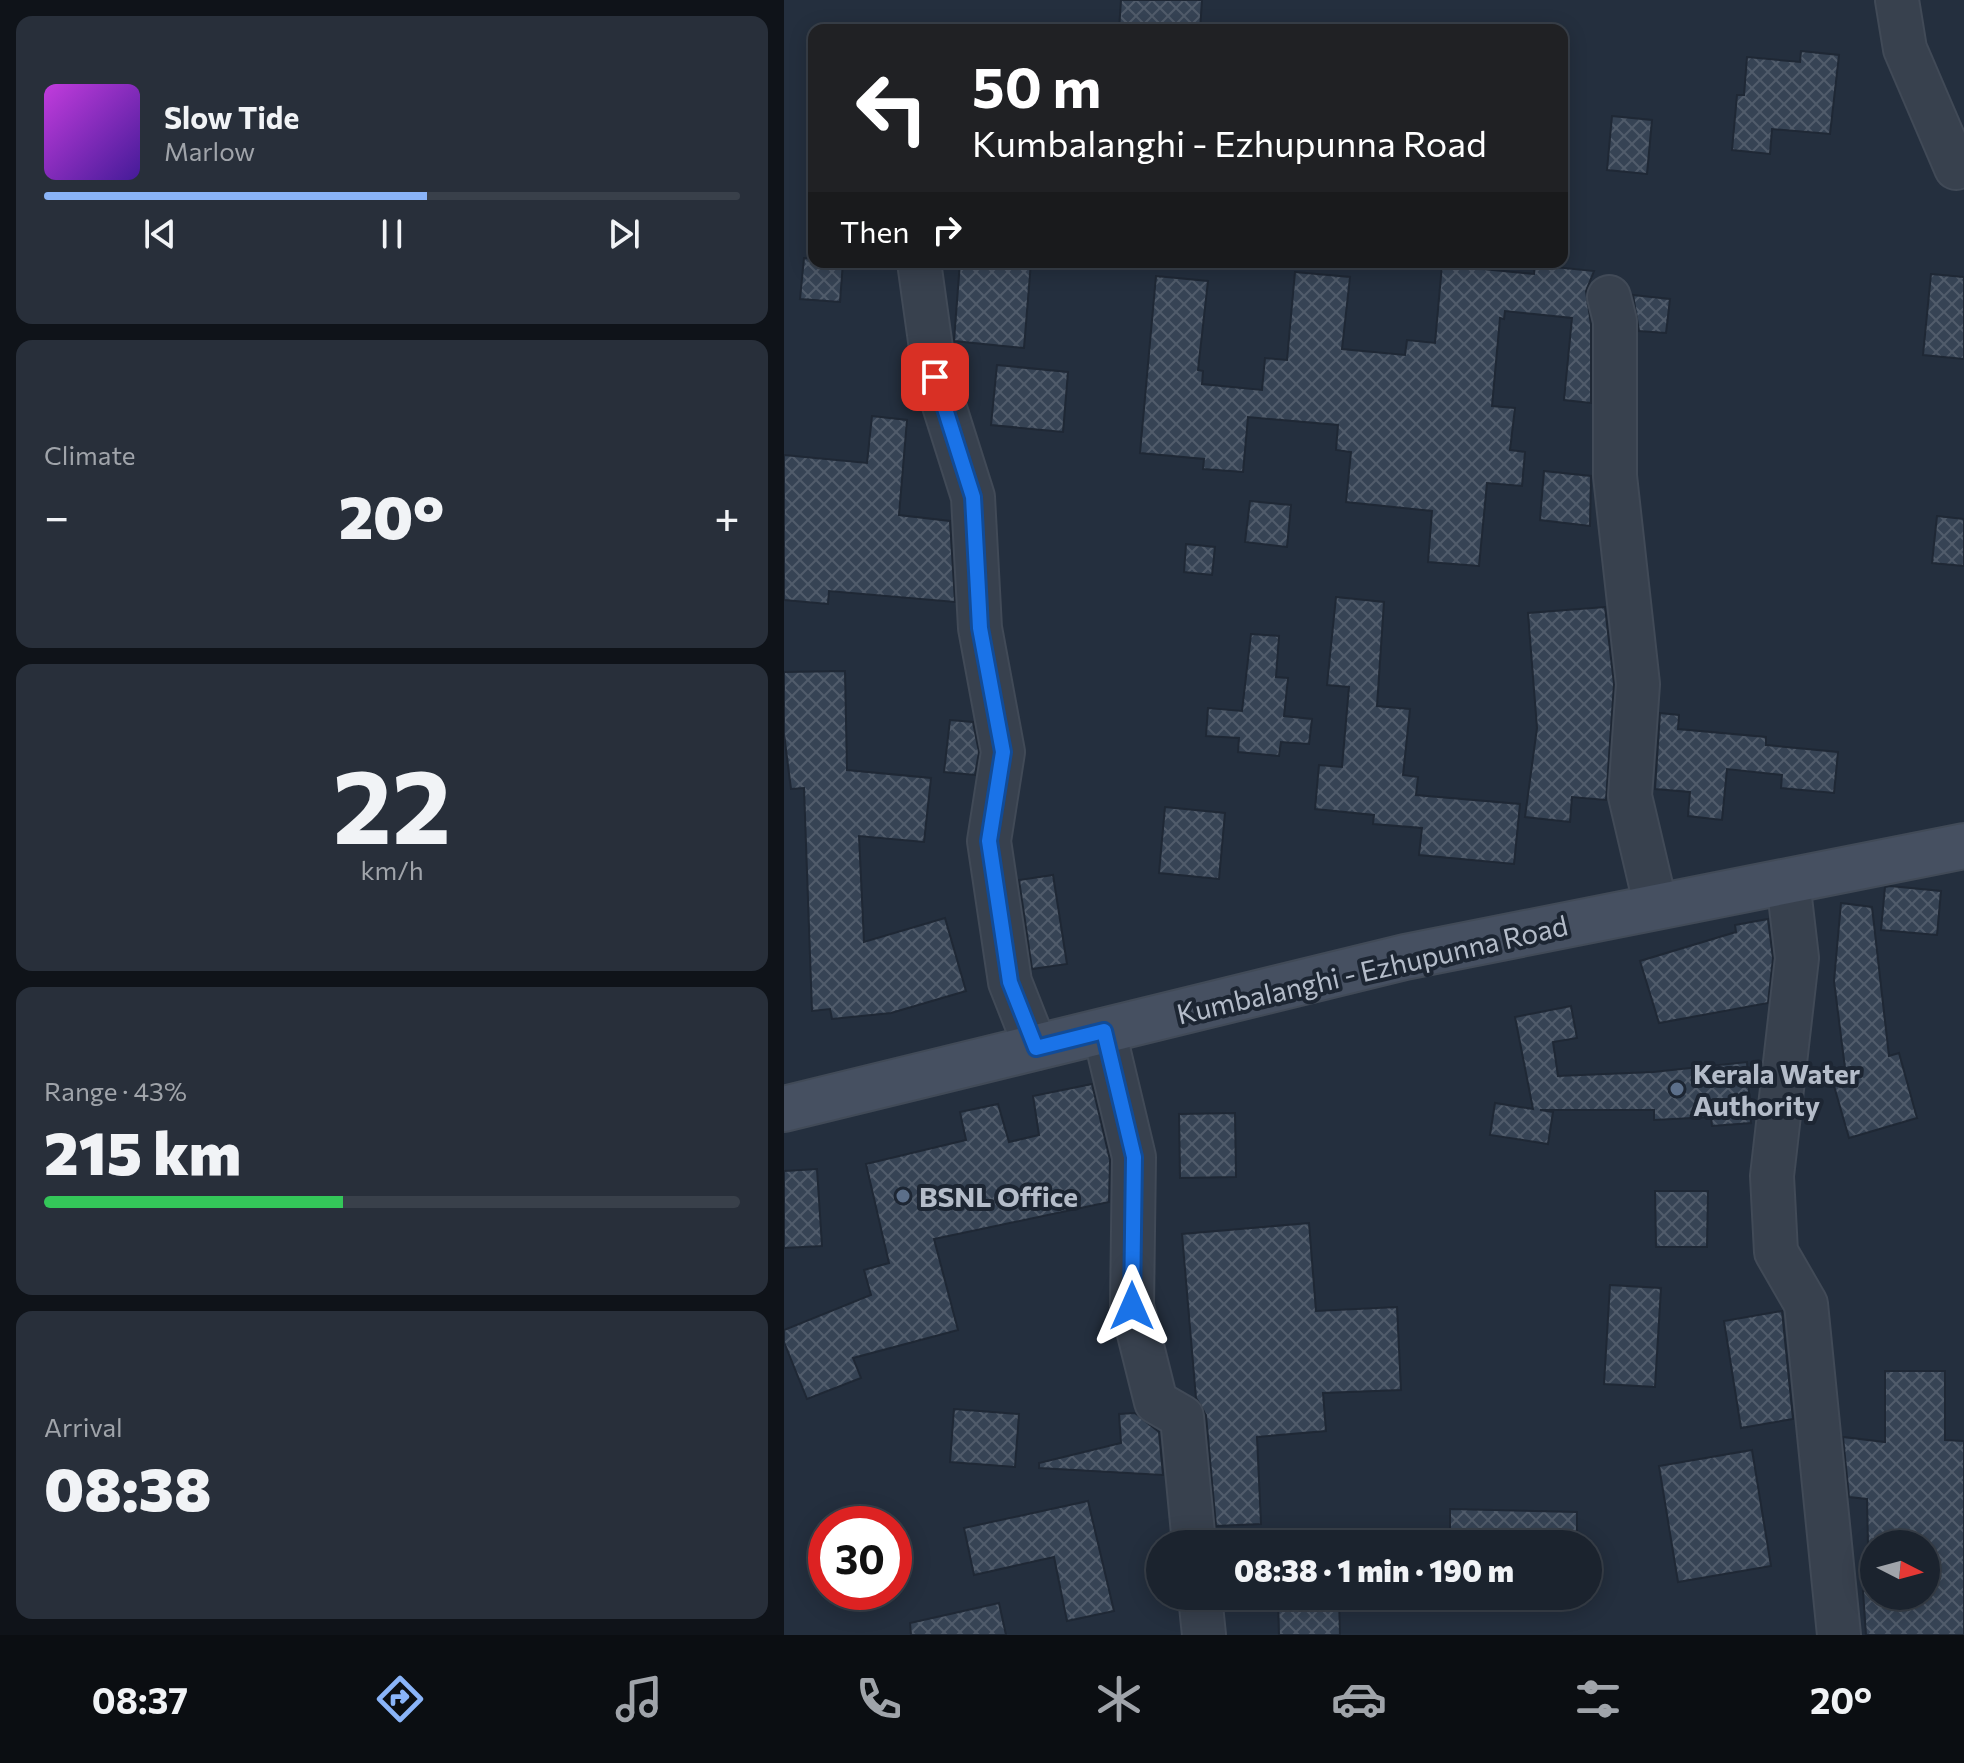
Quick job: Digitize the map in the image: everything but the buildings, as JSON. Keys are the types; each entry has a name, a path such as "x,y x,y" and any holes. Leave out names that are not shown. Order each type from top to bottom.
{"main road":[{"name":"Kumbalanghi - Ezhupunna Road","path":"784,1109 1405,957 1964,846"}],"street":[{"path":"1897,0 1905,49 1961,175"},
{"path":"920,268 935,377 973,497 980,628 1003,752 989,841 1010,982 1036,1048"},
{"path":"1609,297 1615,321 1615,476 1638,684 1630,796 1656,907"},
{"path":"1788,881 1797,958 1772,1176 1776,1252 1806,1304 1839,1635"},
{"path":"1104,1031 1134,1157 1132,1306 1156,1402 1182,1417 1193,1530"},
{"path":"1201,1610 1204,1635"}],"place":[{"name":"Kerala Water Authority","path":"1677,1089"},
{"name":"BSNL Office","path":"903,1196"}],"route":[{"path":"935,377 973,497 980,628 1003,752 989,841 1010,982 1036,1048 1104,1031 1134,1157 1132,1306"}]}
